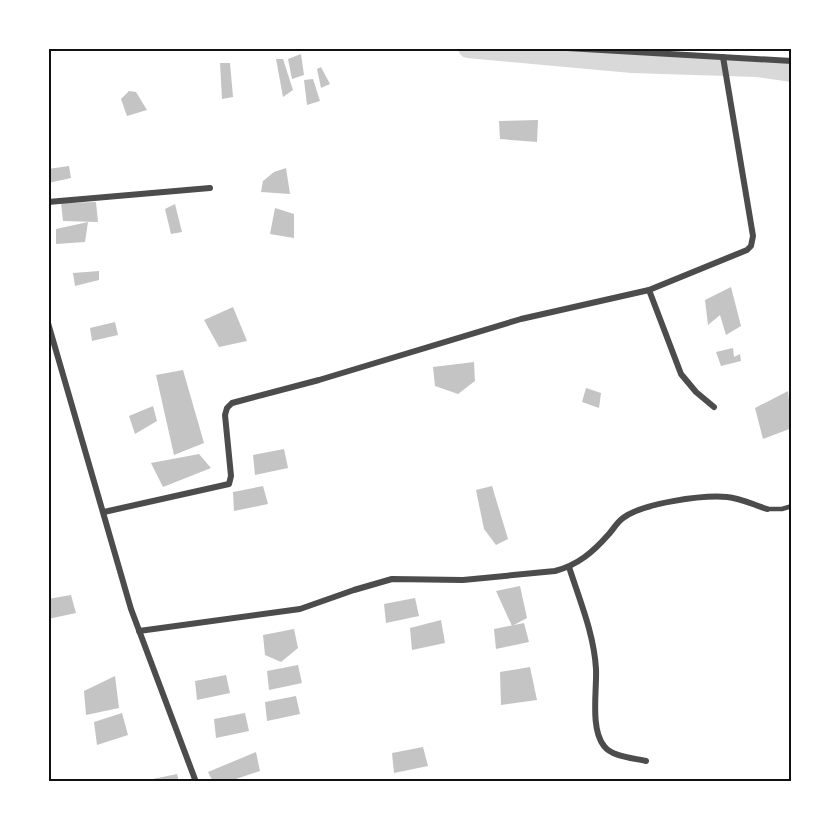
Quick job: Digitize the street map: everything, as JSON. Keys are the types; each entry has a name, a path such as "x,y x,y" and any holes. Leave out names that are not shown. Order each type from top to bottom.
{"street":[{"path":"567,48 724,63 792,61"},
{"path":"104,512 229,484 231,476 225,415 232,403 319,380 520,319 648,290 747,250 753,236 724,63"},
{"path":"48,201 210,188"},
{"path":"648,290 681,374 696,392 714,407"},
{"path":"48,323 131,609 195,782"},
{"path":"140,631 300,609 392,579 463,580 555,571 583,560 608,536 622,518 642,508 697,498 728,497 767,509"},
{"path":"569,567 589,626 594,649 597,729 602,743 606,749 614,753 646,761"}],"lane":[{"path":"767,509 792,506"}],"building":[{"path":"301,54 304,75 292,79 288,59"},
{"path":"276,59 283,59 293,90 283,97"},
{"path":"220,63 230,63 233,97 222,99"},
{"path":"321,67 330,84 321,88 317,69"},
{"path":"313,79 320,101 307,105 304,80"},
{"path":"129,91 136,92 147,110 127,116 121,99"},
{"path":"538,120 537,142 500,139 499,121"},
{"path":"69,166 71,178 48,183 48,169"},
{"path":"286,168 290,194 261,192 263,181 274,172"},
{"path":"96,202 98,222 63,221 61,203"},
{"path":"175,204 182,232 171,234 165,209"},
{"path":"275,208 294,214 294,238 270,234"},
{"path":"88,222 85,242 56,244 56,229"},
{"path":"99,271 99,280 75,286 73,273"},
{"path":"731,287 741,326 726,335 720,315 708,325 705,300"},
{"path":"233,307 247,341 219,347 204,320"},
{"path":"115,322 118,335 92,341 90,328"},
{"path":"733,348 734,357 740,354 741,361 721,366 716,352"},
{"path":"474,362 475,381 458,394 435,386 433,367"},
{"path":"183,370 204,443 174,455 156,375"},
{"path":"586,388 601,393 599,408 582,402"},
{"path":"788,391 792,428 763,439 755,408"},
{"path":"153,406 157,421 135,434 129,416"},
{"path":"284,449 288,468 255,475 253,455"},
{"path":"199,454 211,468 163,487 151,463"},
{"path":"263,486 268,504 234,511 233,492"},
{"path":"492,486 508,539 496,545 484,529 476,490"},
{"path":"520,586 527,618 512,626 496,591"},
{"path":"71,595 76,613 48,619 48,599"},
{"path":"415,598 419,616 386,623 384,604"},
{"path":"441,620 445,643 412,650 410,628"},
{"path":"524,623 529,642 496,649 494,629"},
{"path":"294,629 298,648 281,662 265,655 263,635"},
{"path":"298,665 302,683 269,690 267,671"},
{"path":"530,667 537,700 501,705 500,672"},
{"path":"226,675 230,693 197,700 195,681"},
{"path":"115,676 119,708 86,715 84,691"},
{"path":"296,696 300,714 267,721 265,702"},
{"path":"122,713 128,735 97,745 94,722"},
{"path":"245,713 249,731 216,738 214,719"},
{"path":"423,747 428,766 394,773 392,753"},
{"path":"256,752 260,771 227,782 213,782 208,772"},
{"path":"177,774 179,782 143,782 143,781"}],"waterway":[{"path":"468,48 632,63 757,67 792,72"}]}
